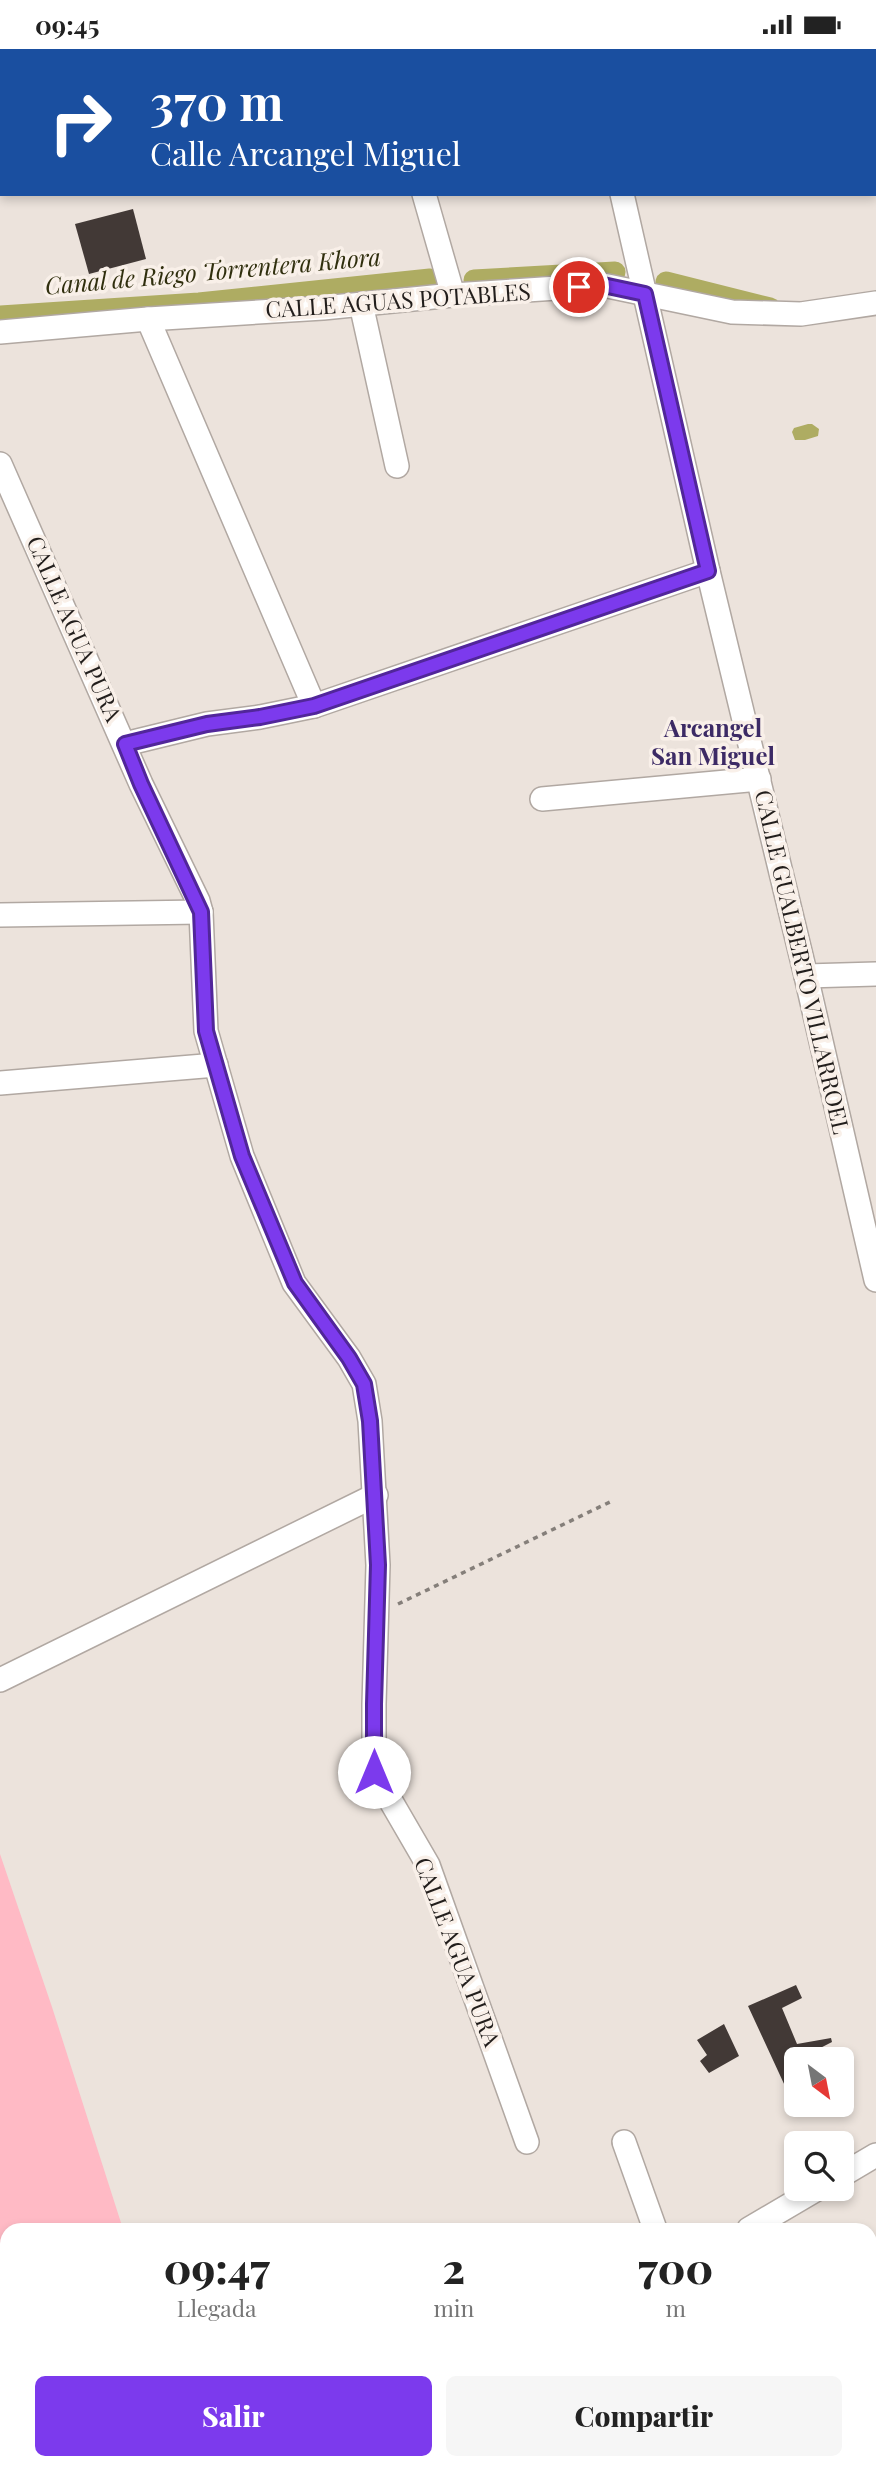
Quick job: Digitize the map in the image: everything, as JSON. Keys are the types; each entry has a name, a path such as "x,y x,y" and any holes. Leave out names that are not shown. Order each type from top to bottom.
{"street":[{"path":"425,196 453,295"},
{"name":"CALLE GUALBERTO VILLARROEL","path":"622,196 708,571 806,976 866,1197 876,1280"},
{"name":"CALLE AGUAS POTABLES","path":"0,333 148,319 603,285 732,312 801,314 876,303"},
{"path":"361,304 397,466"},
{"path":"148,319 314,706"},
{"name":"CALLE AGUA PURA","path":"0,464 141,784 201,912 206,1031 242,1156 295,1283 349,1358 364,1384 376,1495 378,1614 374,1772 428,1865 527,2142"},
{"path":"125,744 207,724 314,706 708,571"},
{"path":"542,799 759,779"},
{"path":"0,915 201,912"},
{"path":"806,976 876,974"},
{"path":"0,1083 216,1065"},
{"path":"0,1680 376,1495"},
{"path":"624,2142 653,2223"},
{"path":"854,2168 876,2155"},
{"path":"759,2223 797,2201"}],"path":[{"path":"378,1614 612,1501"}],"shaded area":[{"path":"808,424 819,429 818,436 795,440 792,432 794,428"},
{"path":"0,1854 121,2223 0,2223"}],"building":[{"path":"133,209 146,259 89,274 75,224"},
{"path":"796,1985 802,1998 782,2008 797,2044 831,2038 832,2042 822,2047 784,2047 784,2084 748,2006"},
{"path":"724,2024 739,2056 709,2073 700,2061 707,2055 697,2040"}],"waterway":[{"name":"Canal de Riego Torrentera Khora","path":"474,280 615,272"},
{"name":"Canal de Riego Torrentera Khora","path":"0,316 199,303 430,279"},
{"name":"Canal de Riego Torrentera Khora","path":"666,282 770,308"}],"district":[{"name":"Arcangel San Miguel","path":"713,743"}],"route":[{"path":"374,1772 378,1565 376,1495 364,1384 349,1358 295,1283 242,1156 206,1031 201,912 198,901 141,784 125,744 207,724 314,706 708,571 645,294 603,285 579,287"}]}
